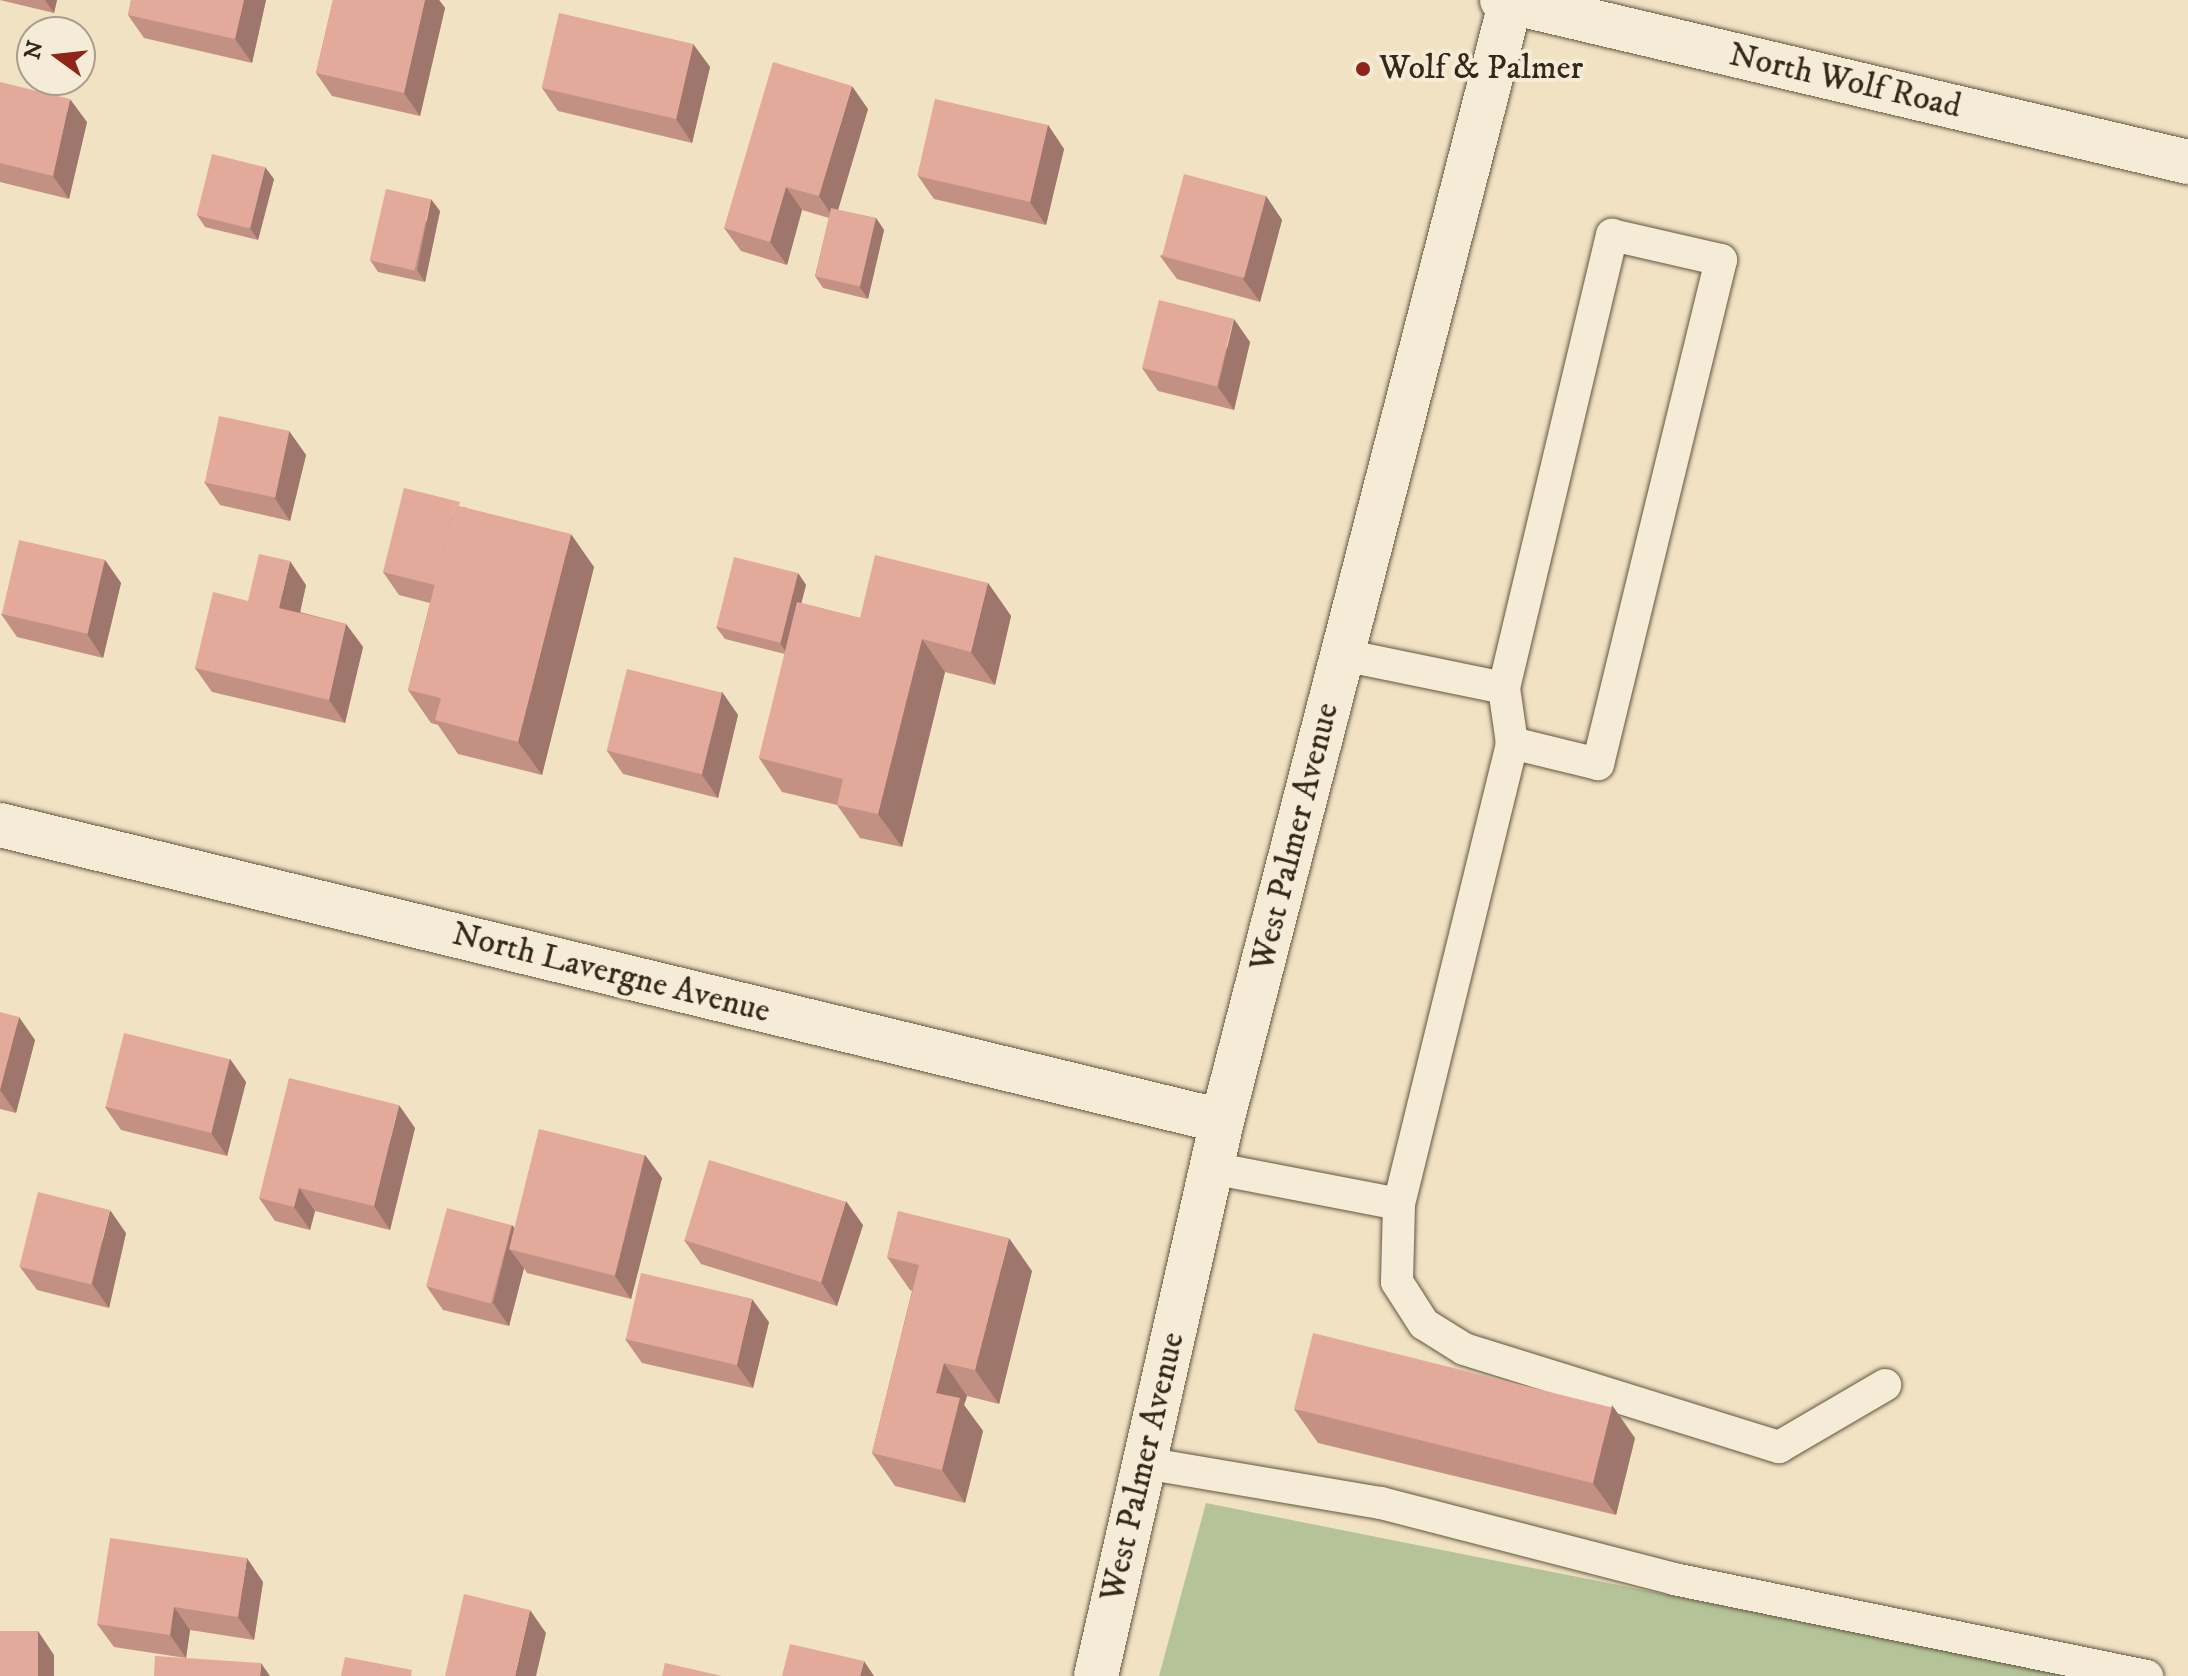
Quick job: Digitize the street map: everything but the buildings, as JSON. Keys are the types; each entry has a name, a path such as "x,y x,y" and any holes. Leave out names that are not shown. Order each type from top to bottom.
{"street":[{"name":"North Wolf Road","path":"1508,1 2188,162"},
{"name":"West Palmer Avenue","path":"1096,1676 1222,1121 1508,1"},
{"name":"North Lavergne Avenue","path":"0,825 1222,1121"}],"lane":[{"path":"1512,743 1598,764 1721,260 1612,235 1504,688 1512,743 1399,1204 1397,1282 1424,1324 1464,1349 1779,1447 1885,1385"},
{"path":"1343,655 1504,688"},
{"path":"1212,1168 1399,1204"},
{"path":"1144,1463 1381,1503 1674,1579 2147,1676"}],"green space":[{"path":"1206,1503 1879,1637 2069,1676 1159,1676"}],"place":[{"name":"Wolf & Palmer","path":"1363,69"}]}
